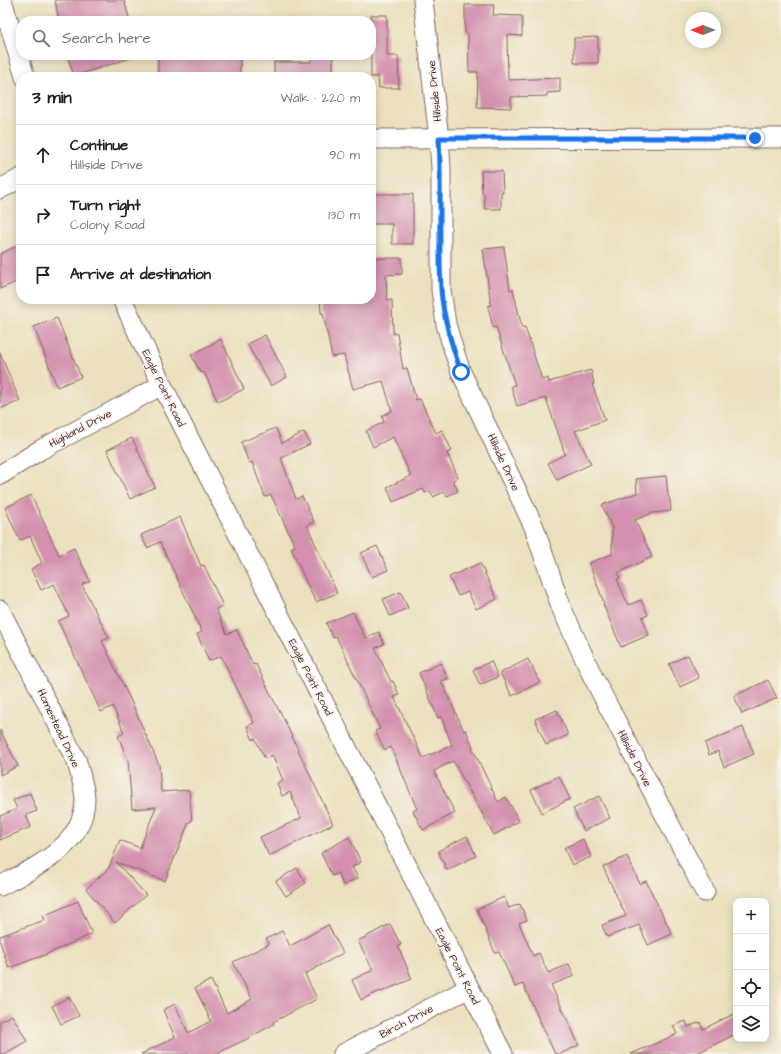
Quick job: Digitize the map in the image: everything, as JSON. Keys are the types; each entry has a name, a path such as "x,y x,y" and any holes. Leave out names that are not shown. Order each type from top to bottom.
{"street":[{"path":"2,0 16,47"},
{"name":"Hillside Drive","path":"423,0 439,138 441,168 441,290 446,324 455,354 461,372 534,527 561,607 593,677 705,892"},
{"path":"20,60 24,72"},
{"path":"376,139 781,138"},
{"path":"0,189 16,181"},
{"name":"Eagle Point Road","path":"124,304 162,385 503,1054"},
{"name":"Highland Drive","path":"0,475 40,450 162,385"},
{"name":"Homestead Drive","path":"0,610 77,762 85,798 84,810 78,826 64,846 35,868 0,886"},
{"name":"Birch Drive","path":"343,1054 469,988"}],"building":[{"path":"55,0 124,0 129,16 58,16"},
{"path":"465,5 494,5 493,15 522,16 522,36 507,35 508,80 560,78 560,92 547,93 547,96 511,97 511,108 477,107 478,72 469,72 468,34 465,33"},
{"path":"387,15 387,56 398,56 399,88 379,88 376,72 371,72 371,60 376,60 376,16 371,16"},
{"path":"598,37 598,63 574,63 574,38"},
{"path":"69,60 125,60 87,72 73,72"},
{"path":"158,60 240,60 240,72 158,72"},
{"path":"311,60 333,60 333,72 274,72 274,62 311,62"},
{"path":"481,171 502,171 503,192 501,192 501,209 485,209 484,193 482,193"},
{"path":"376,194 413,194 413,244 392,244 392,224 376,224"},
{"path":"16,246 16,282 0,289 0,254"},
{"path":"504,247 510,290 513,289 522,328 525,327 542,380 548,378 549,382 591,370 594,384 592,384 605,420 575,431 591,464 557,480 548,463 565,454 546,398 517,406 511,386 515,385 496,327 493,328 488,306 491,305 483,249"},
{"path":"376,258 402,258 402,274 386,275 387,300 392,300 393,334 397,333 403,369 407,368 416,400 420,399 436,433 442,430 452,451 447,453 458,477 453,480 458,491 447,496 444,492 433,497 430,491 425,493 423,489 393,502 387,487 411,476 393,437 373,447 366,431 384,422 382,416 392,411 383,381 353,389 344,355 332,357 323,313 321,313 320,304 376,304"},
{"path":"57,318 81,377 57,387 34,327"},
{"path":"265,335 287,377 271,386 247,344"},
{"path":"221,339 244,389 218,402 204,372 201,373 191,355"},
{"path":"0,353 20,401 0,409"},
{"path":"276,428 282,443 304,432 310,444 281,458 296,499 302,496 314,522 307,525 337,593 316,602 291,548 295,546 271,495 265,497 252,462 249,463 241,442"},
{"path":"132,438 155,487 130,499 107,450"},
{"path":"666,476 671,511 653,513 635,520 652,557 618,573 620,578 617,579 628,605 641,600 648,615 642,617 649,635 621,647 603,604 604,603 589,563 612,554 612,528 602,505 637,493 636,479"},
{"path":"31,495 59,555 74,548 90,581 82,585 109,638 102,641 131,701 159,765 161,792 189,790 192,821 189,822 165,881 116,862 146,895 115,923 86,889 109,868 120,840 140,848 156,807 132,809 128,760 118,736 124,733 113,706 101,712 58,621 69,616 54,584 41,590 31,569 42,563 30,536 20,541 5,508"},
{"path":"180,517 201,566 204,565 223,606 216,609 227,634 237,630 253,665 256,664 280,711 333,824 269,856 260,837 301,818 290,792 282,796 277,783 283,780 272,755 265,759 255,738 253,740 247,726 254,723 221,656 209,661 197,634 202,632 160,542 147,548 141,535"},
{"path":"377,546 388,570 372,577 361,553"},
{"path":"480,563 497,599 476,609 468,592 458,596 449,577"},
{"path":"401,592 408,608 390,616 383,599"},
{"path":"353,612 365,638 379,632 384,644 375,648 391,682 393,681 399,695 394,697 423,758 452,745 441,717 438,718 419,673 441,663 448,679 441,681 464,731 466,730 472,747 498,802 506,797 519,821 494,835 453,761 434,771 455,813 423,830 413,811 417,809 391,747 385,750 375,731 380,729 336,636 333,638 326,623"},
{"path":"688,655 699,678 680,687 669,664"},
{"path":"528,659 540,682 512,696 500,673"},
{"path":"491,661 498,677 480,685 473,670"},
{"path":"768,680 777,698 742,714 734,696"},
{"path":"557,710 568,735 546,745 535,719"},
{"path":"743,727 754,754 724,767 718,751 709,755 705,743"},
{"path":"0,730 18,766 0,775"},
{"path":"559,776 570,799 542,813 531,790"},
{"path":"30,793 37,811 26,815 31,827 0,840 0,816 17,809 13,800"},
{"path":"599,796 610,818 584,831 573,809"},
{"path":"467,836 476,856 447,870 438,851"},
{"path":"349,837 361,862 352,867 358,878 343,885 338,873 332,876 321,853"},
{"path":"583,839 591,857 572,865 564,848"},
{"path":"627,856 640,884 646,881 672,934 648,945 639,925 607,937 602,925 626,916 603,867"},
{"path":"297,868 306,883 286,896 276,881"},
{"path":"504,897 509,908 520,904 527,920 519,923 533,956 539,953 548,973 569,964 574,976 551,985 579,1045 560,1054 555,1054 523,984 515,987 499,952 495,953 477,909"},
{"path":"78,901 92,934 45,955 9,968 0,942 0,936 45,920 43,916"},
{"path":"390,924 401,945 398,946 412,979 361,1000 352,980 373,970 358,941"},
{"path":"328,925 343,953 305,974 317,999 273,1022 274,1024 245,1040 215,1054 141,1054 175,1037 163,1010 175,1004 188,1033 211,1021 195,988 211,980 227,1013 252,999 233,962 269,944 266,939 282,931 290,946"},
{"path":"69,997 79,1016 61,1024 52,1006"},
{"path":"733,1014 733,1035 695,1054 631,1054 677,1034 673,1026 686,1021 688,1027 700,1022 703,1029"},
{"path":"12,1015 27,1041 4,1054 0,1054 0,1021"}],"route":[{"path":"461,372 446,324 441,290 441,168 439,138 755,138"}]}
